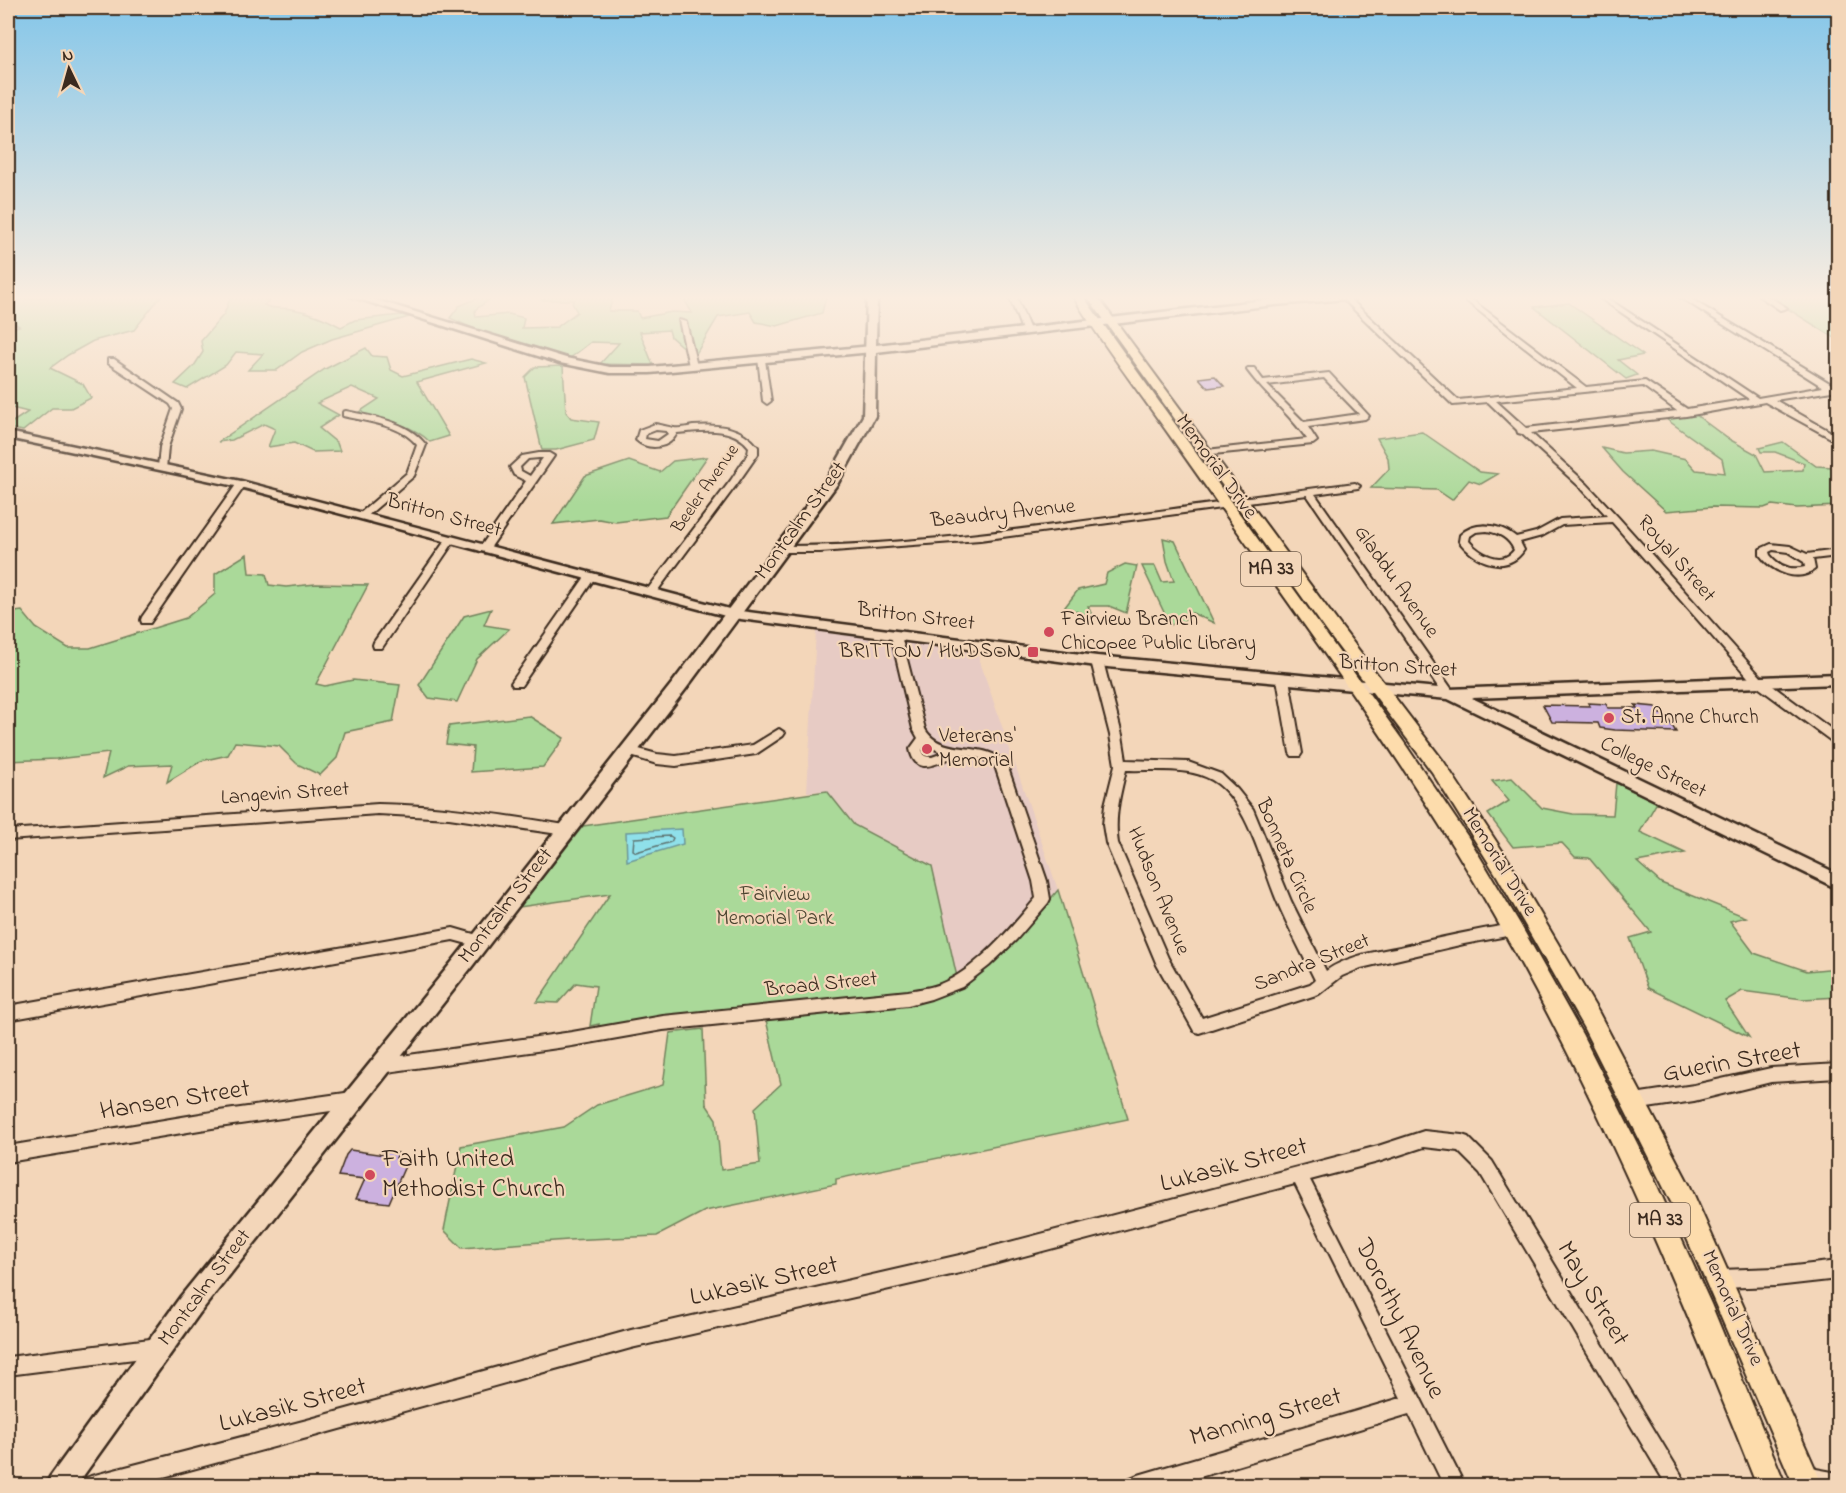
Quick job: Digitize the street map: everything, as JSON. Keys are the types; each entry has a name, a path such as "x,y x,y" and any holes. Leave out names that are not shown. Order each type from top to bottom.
{"main road":[{"name":"Montcalm Street","path":"59,1485 159,1347 351,1100 628,751 783,549 833,480 866,423 870,408 871,366"},
{"name":"Memorial Drive","path":"1134,366 1233,503 1444,818 1513,930 1574,1042 1634,1164 1702,1313 1772,1485"},
{"name":"Memorial Drive","path":"1137,366 1206,453 1233,503 1438,767 1488,843 1561,966 1681,1195 1807,1481"}],"street":[{"path":"118,366 174,403 177,410 164,447 163,467"},
{"path":"584,366 636,371 697,366"},
{"path":"762,366 767,401"},
{"path":"1417,366 1456,403 1645,383 1686,413"},
{"path":"1554,366 1583,388"},
{"path":"1709,366 1762,400 1839,440"},
{"path":"1798,366 1835,388"},
{"path":"1206,453 1313,441 1302,425 1251,370"},
{"path":"1262,383 1326,375 1365,416 1302,425"},
{"path":"1521,430 1686,413 1835,388"},
{"name":"Royal Street","path":"1489,399 1584,486 1758,681 1839,740"},
{"path":"346,414 385,423 418,439 422,445 411,474 362,516"},
{"name":"Beeler Avenue","path":"651,592 734,482 753,454 754,447 747,437 733,431 699,429 672,431"},
{"name":"Britton Street","path":"8,435 241,484 733,614 896,636 1097,660 1449,694 1839,679"},
{"path":"484,549 531,480"},
{"path":"146,620 241,484"},
{"name":"Beaudry Avenue","path":"783,549 820,549 980,537 1355,486"},
{"name":"Gladdu Avenue","path":"1310,493 1449,694"},
{"path":"1515,540 1519,552 1515,557 1502,560 1475,553 1468,547 1464,537 1469,530 1482,528 1498,530 1515,540 1539,534 1563,521 1615,519"},
{"path":"378,645 450,540"},
{"path":"1805,557 1839,553"},
{"path":"517,683 591,576"},
{"path":"896,636 919,729 924,738 941,748 956,751"},
{"name":"Hudson Avenue","path":"1097,660 1116,735 1121,765 1111,805 1109,825 1112,843 1162,961 1199,1026"},
{"path":"1283,679 1296,753"},
{"name":"College Street","path":"1449,694 1839,882"},
{"path":"628,751 676,762 756,749 778,733"},
{"path":"924,738 916,749 920,760 930,762 956,751"},
{"name":"Broad Street","path":"379,1066 572,1039 663,1023 908,998 944,989 969,974 1010,936 1043,898 1040,881 998,759 956,751"},
{"name":"Bonneta Circle","path":"1121,765 1188,766 1217,777 1233,792 1247,809 1284,902 1323,981"},
{"name":"Langevin Street","path":"8,835 378,808 410,808 565,830"},
{"name":"Sandra Street","path":"1199,1026 1314,989 1337,971 1360,962 1464,938 1513,930"},
{"path":"8,1013 453,934 479,941"},
{"name":"Guerin Street","path":"1634,1102 1694,1093 1771,1075 1839,1071"},
{"name":"Hansen Street","path":"8,1154 212,1119 351,1100"},
{"name":"Lukasik Street","path":"91,1485 308,1429 631,1339 964,1263 1377,1154 1424,1139 1450,1142"},
{"name":"May Street","path":"1450,1142 1462,1143 1486,1167 1678,1485"},
{"name":"Dorothy Avenue","path":"1299,1175 1412,1404 1455,1485"},
{"path":"1720,1280 1839,1270"},
{"path":"8,1366 159,1347"},
{"name":"Manning Street","path":"1135,1485 1412,1404"},
{"path":"1807,1481 1839,1483"}],"shaded area":[{"path":"816,631 977,653 1058,890 1012,945 959,986 932,866 854,825 827,791 807,792"}],"green space":[{"path":"8,366 53,366 50,368 83,384 91,398 71,408 52,408 23,431 8,428 8,425 28,412 8,407 12,401 8,400"},
{"path":"194,366 225,366 187,389 175,384"},
{"path":"252,366 283,366 277,370 248,370"},
{"path":"331,366 390,366 391,370 403,376 444,366 476,366 417,382 449,436 430,442 405,426 356,414 379,399 352,387 317,403 339,415 319,428 337,443 340,451 313,452 294,443 268,447 275,429 264,424 232,440 218,442"},
{"path":"563,366 566,412 571,418 599,422 594,440 556,450 542,450 525,377 535,367"},
{"path":"1609,366 1625,366 1637,375 1626,379"},
{"path":"1696,415 1727,438 1756,454 1765,472 1803,470 1804,463 1775,452 1761,452 1759,448 1783,442 1816,466 1832,467 1838,473 1838,506 1797,508 1772,505 1764,508 1712,507 1666,511 1623,472 1602,448 1623,453 1651,451 1686,459 1696,470 1725,473 1722,459 1666,419"},
{"path":"1422,432 1480,472 1498,474 1481,484 1469,480 1452,500 1437,490 1371,488 1389,469 1388,458 1377,438"},
{"path":"707,457 666,516 616,522 599,519 553,524 585,476 629,461 660,472 673,461"},
{"path":"1163,538 1175,541 1214,623 1192,613 1183,622 1170,625 1142,566 1155,566 1162,582 1174,581 1167,561"},
{"path":"247,554 249,573 266,574 269,585 286,587 316,584 368,585 316,684 325,686 353,680 400,685 393,722 345,732 337,758 320,775 297,764 279,746 235,742 228,755 201,761 167,782 172,764 128,766 103,778 109,753 8,761 8,613 22,611 36,628 68,648 90,648 186,618 215,594 215,574"},
{"path":"1125,564 1137,566 1126,613 1109,606 1088,606 1093,618 1065,607 1078,590 1104,584 1107,573"},
{"path":"491,609 484,625 509,629 477,659 457,702 429,698 419,685 464,616"},
{"path":"529,716 564,738 543,767 471,772 473,747 446,744 449,726"},
{"path":"1512,778 1542,808 1573,814 1613,815 1616,783 1657,802 1640,832 1685,853 1637,862 1661,883 1746,917 1730,921 1754,953 1807,971 1838,968 1838,997 1803,999 1742,991 1725,1001 1749,1037 1648,988 1630,938 1651,932 1589,858 1575,857 1562,843 1513,847 1488,814 1509,801 1492,781"},
{"name":"Fairview Memorial Park","path":"827,791 854,825 932,866 959,986 1012,945 1058,890 1128,1119 836,1179 836,1184 705,1211 657,1236 462,1248 444,1230 461,1146 564,1127 597,1105 663,1085 670,1033 703,1029 706,1104 716,1119 721,1170 760,1164 755,1108 781,1084 766,1020 806,1015 596,1036 599,1024 590,1026 596,986 576,983 558,1003 537,1002 610,894 519,907 583,826"}],"water":[{"path":"682,829 683,844 627,861 626,832"}],"building":[{"path":"1215,376 1224,386 1208,388 1199,378"},
{"name":"St. Anne Church","path":"1588,703 1606,704 1608,708 1637,708 1635,705 1656,707 1660,714 1665,714 1676,732 1615,730 1600,728 1598,723 1552,722 1543,705 1590,706"},
{"name":"Faith United Methodist Church","path":"350,1150 384,1155 385,1152 398,1153 396,1158 408,1159 389,1203 356,1199 365,1179 338,1176"}],"place":[{"name":"Fairview Branch Chicopee Public Library","path":"1049,632"},
{"name":"BRITTON / HUDSON","path":"1033,652"},
{"name":"St. Anne Church","path":"1609,718"},
{"name":"Veterans' Memorial","path":"927,749"},
{"name":"Faith United Methodist Church","path":"370,1175"}]}
